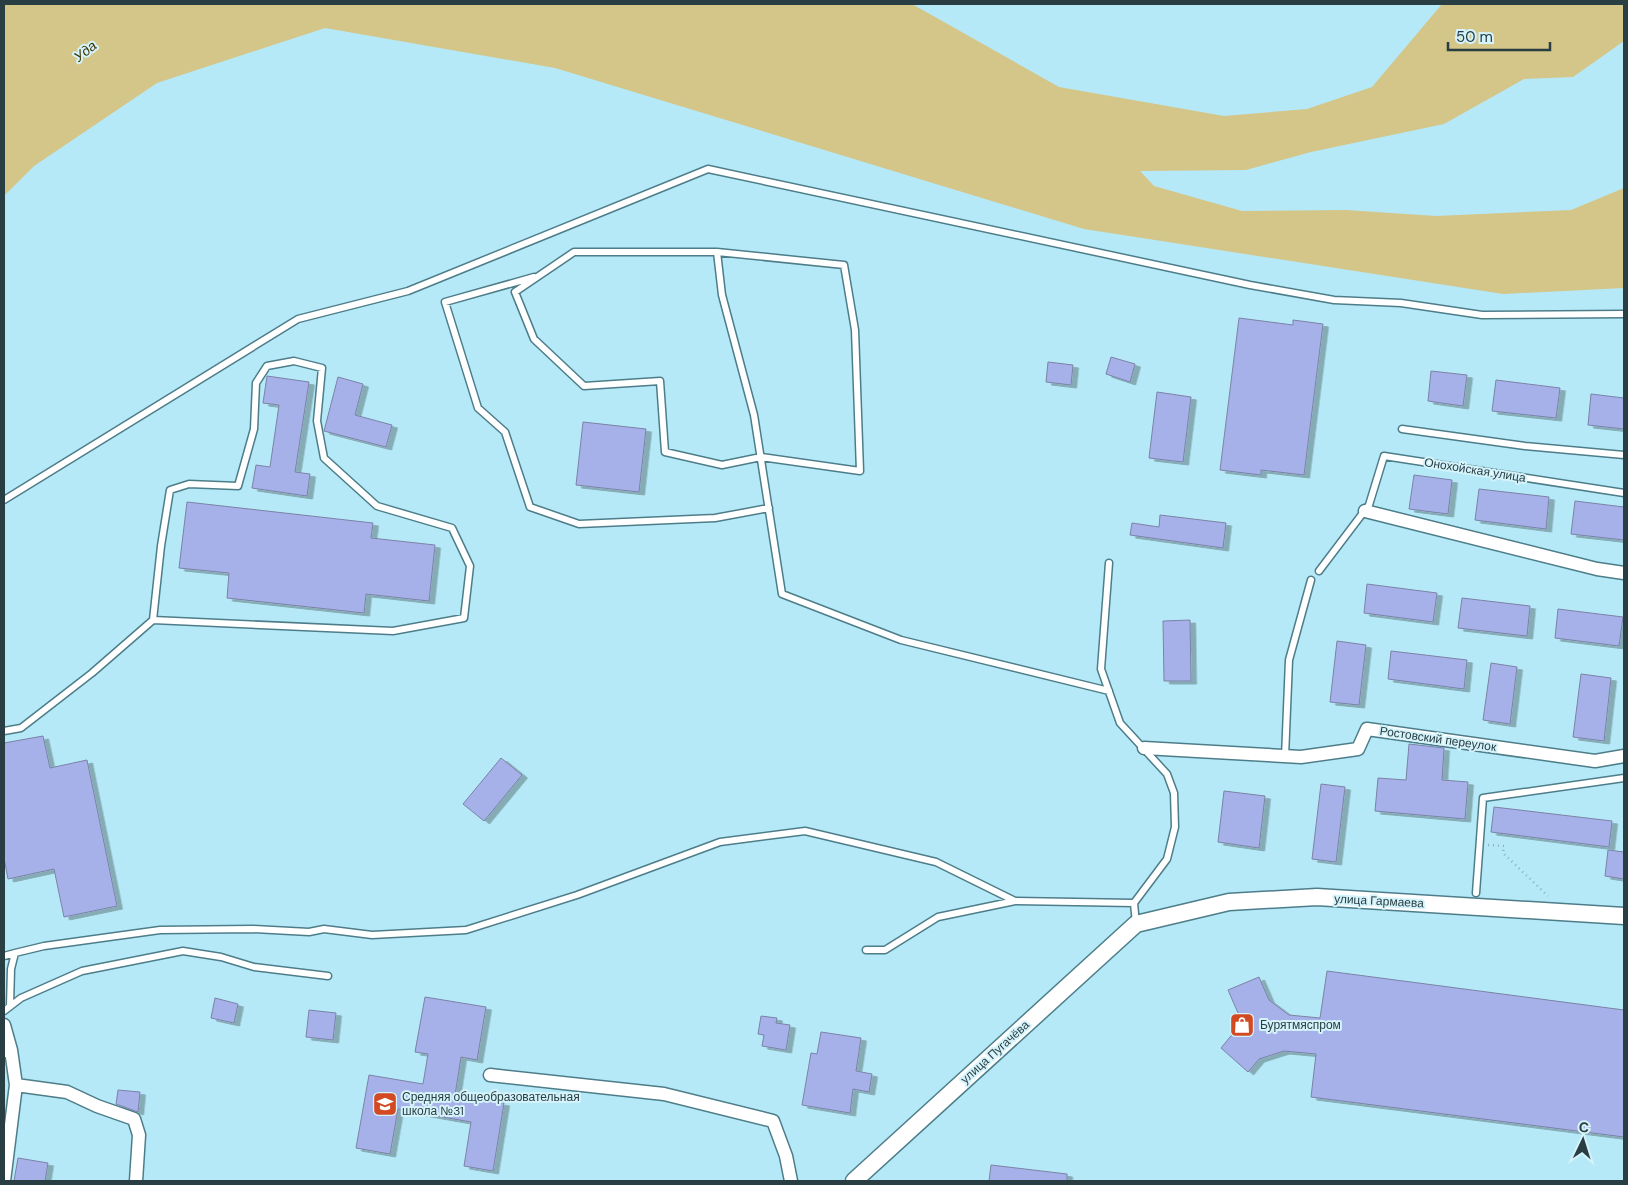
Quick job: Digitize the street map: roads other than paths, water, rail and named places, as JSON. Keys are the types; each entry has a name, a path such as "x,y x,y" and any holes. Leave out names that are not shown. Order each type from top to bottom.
{"street":[{"path":"1365,512 1597,569 1624,573"},
{"name":"Ростовский переулок","path":"1144,748 1301,758 1358,749 1367,729 1595,761 1624,756"},
{"name":"улица Гармаева","path":"1136,924 1229,902 1317,898 1624,916"},
{"name":"улица Пугачёва","path":"854,1181 1136,924"},
{"path":"4,1025 16,1085 4,1181"},
{"path":"490,1075 664,1094 773,1121 786,1156 791,1181"},
{"path":"16,1085 67,1092 96,1106 134,1119 139,1135 136,1181"}],"lane":[{"path":"4,500 298,319 408,292 708,169 1250,285 1334,300 1401,303 1482,315 1624,314"},
{"path":"574,252 716,252 844,265 855,330 860,471 761,457 722,465 665,452 660,381 584,386 534,340 515,292 574,252"},
{"path":"716,252 722,295 754,415 782,594 901,640 1109,691"},
{"path":"540,275 445,302 478,408 505,432 530,507 580,524 715,518 769,508"},
{"path":"4,731 21,728 92,673 153,620 161,546 170,490 189,484 238,486 254,428 256,383 267,366 294,361 322,368 316,421 324,458 377,506 452,528 470,566 464,618 393,631 153,620"},
{"path":"1402,429 1525,446 1624,455"},
{"name":"Онохойская улица","path":"1319,571 1365,512 1384,456 1624,493"},
{"path":"1109,562 1101,670 1120,723 1167,774 1174,793 1175,827 1168,859 1134,903 1136,924"},
{"path":"1285,757 1289,660 1311,580"},
{"path":"1476,893 1483,798 1624,778"},
{"path":"4,956 44,946 160,930 253,929 309,932 324,929 372,935 466,930 576,894 720,842 804,831 936,862 1015,901"},
{"path":"866,950 885,950 938,917 1015,901 1134,903"},
{"path":"4,1011 22,998 82,971 183,951 221,957 254,967 328,976"},
{"path":"10,1006 11,969 14,953"}],"water":[{"name":"Уда","path":"4,4 912,4 1059,87 1224,116 1307,109 1372,87 1442,4 1624,4 1624,41 1573,77 1524,79 1444,124 1311,152 1246,170 1140,171 1154,186 1242,211 1346,210 1436,216 1571,210 1624,188 1624,288 1503,294 1084,229 555,68 325,28 157,83 34,166 4,196"}],"place":[{"name":"Бурятмяспром","path":"1242,1025"},
{"name":"Средняя общеобразовательная школа №31","path":"385,1104"}]}
